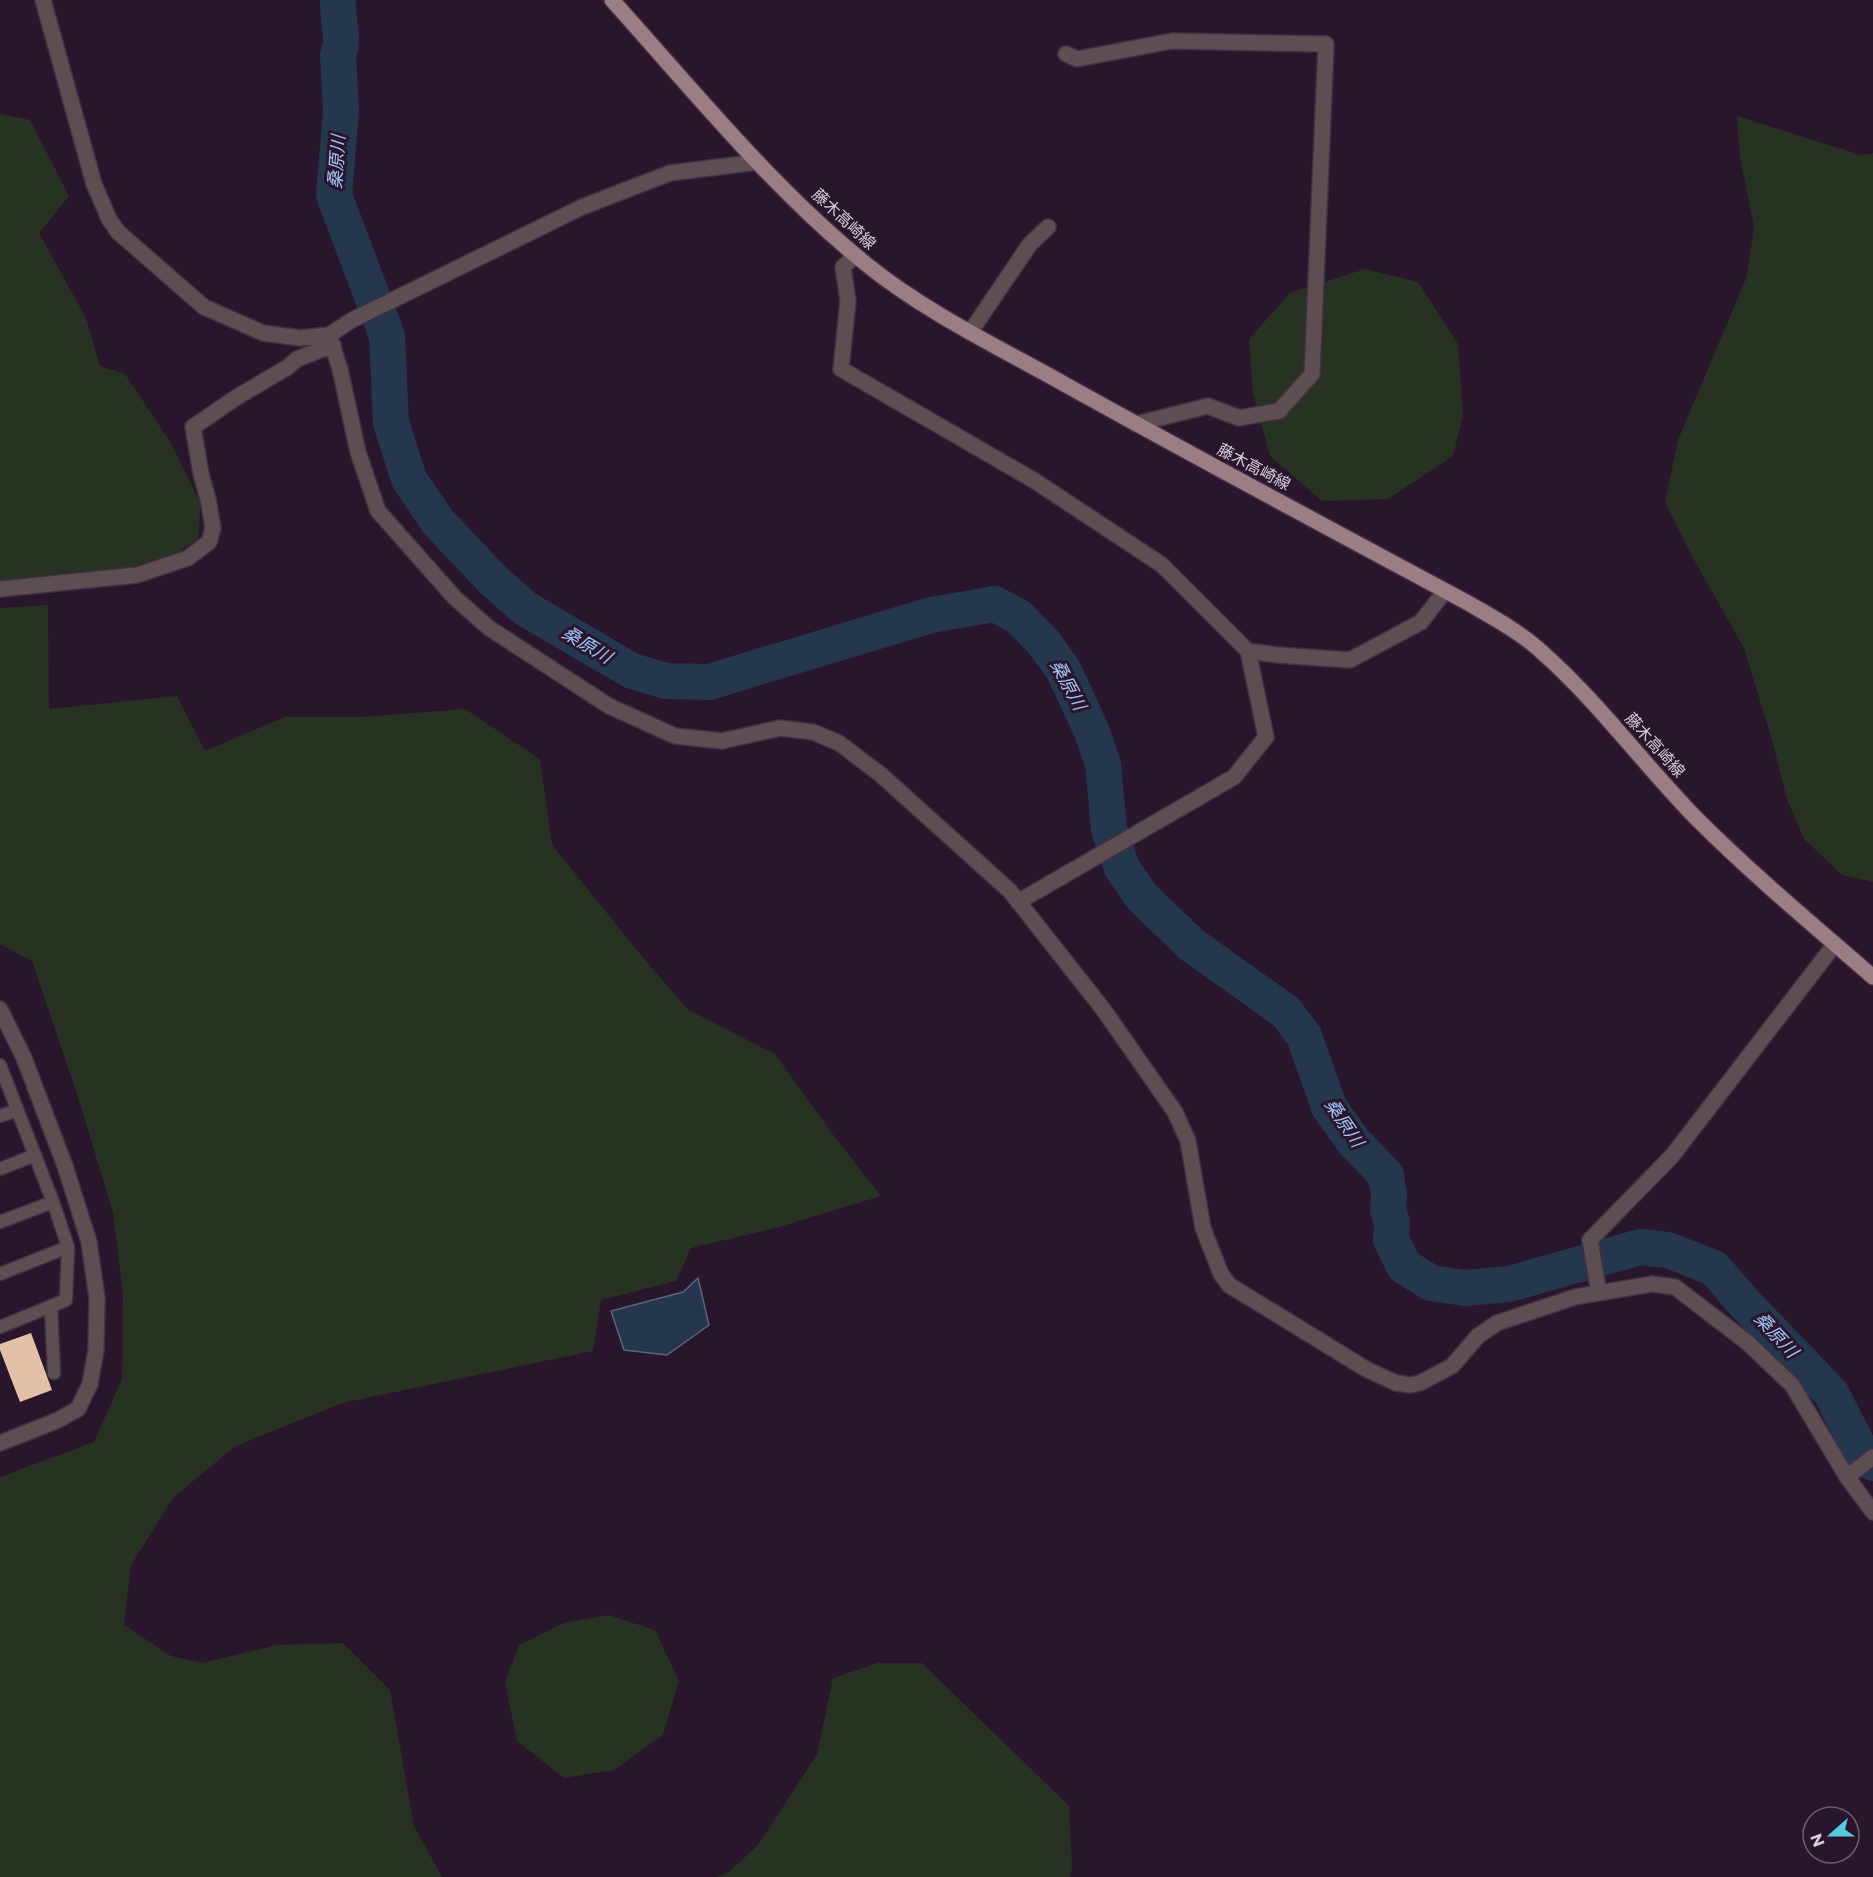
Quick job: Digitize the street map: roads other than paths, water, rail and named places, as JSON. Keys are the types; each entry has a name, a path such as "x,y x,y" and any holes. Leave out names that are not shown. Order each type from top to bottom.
{"main road":[{"name":"藤木高崎線","path":"612,0 758,162 829,232 914,300 1136,424 1506,625 1543,652 1581,690 1695,817 1788,905 1873,977"}],"street":[{"path":"44,0 94,184 109,219 118,232 204,307 263,333 331,340"},
{"path":"1066,54 1077,59 1172,41 1326,44 1312,374 1279,411 1239,418 1208,406 1136,424"},
{"path":"0,589 137,575 188,558 208,542 213,528 193,428 237,397 331,340 352,320 582,207 670,173 758,162"},
{"path":"971,331 1030,244 1048,227"},
{"path":"856,255 843,267 848,301 841,369 1035,481 1162,566 1248,651 1266,737 1234,777 1018,902"},
{"path":"331,340 340,369 358,452 378,511 455,598 489,628 609,706 675,736 722,741 780,728 813,732 839,743 880,774 1010,891 1102,1009 1175,1112 1188,1141 1203,1227 1221,1274 1229,1285 1366,1369 1396,1383 1410,1385 1420,1383 1452,1366 1478,1336 1497,1323 1575,1297 1652,1284 1675,1287 1748,1343 1792,1385 1847,1477 1873,1512"},
{"path":"1248,651 1350,660 1421,622 1445,591"},
{"path":"1599,1293 1590,1240 1672,1156 1835,944"},
{"path":"0,1009 24,1058 65,1166 89,1242 97,1298 96,1350 90,1384 78,1408 56,1421 0,1443"},
{"path":"1847,1477 1873,1456"}],"lane":[{"path":"0,1066 68,1247 66,1300 0,1327"},
{"path":"0,1116 17,1110"},
{"path":"0,1168 35,1155"},
{"path":"0,1222 53,1202"},
{"path":"0,1274 68,1247"},
{"path":"51,1307 54,1373"}],"water":[{"path":"698,1278 709,1325 667,1355 624,1350 611,1311 683,1292"}],"waterway":[{"name":"桑原川","path":"338,0 341,36 338,54 341,111 334,195 387,336 391,423 409,479 438,522 494,581 526,609 632,671 666,681 709,682 931,615 995,604 1019,617 1044,643 1064,671 1092,732 1103,764 1109,829 1122,868 1142,897 1192,945 1286,1012 1304,1036 1329,1107 1354,1142 1386,1175 1388,1210 1392,1222 1391,1240 1404,1266 1431,1283 1465,1288 1509,1284 1640,1247 1668,1250 1714,1268 1746,1305 1831,1393 1858,1446 1873,1463"}]}
